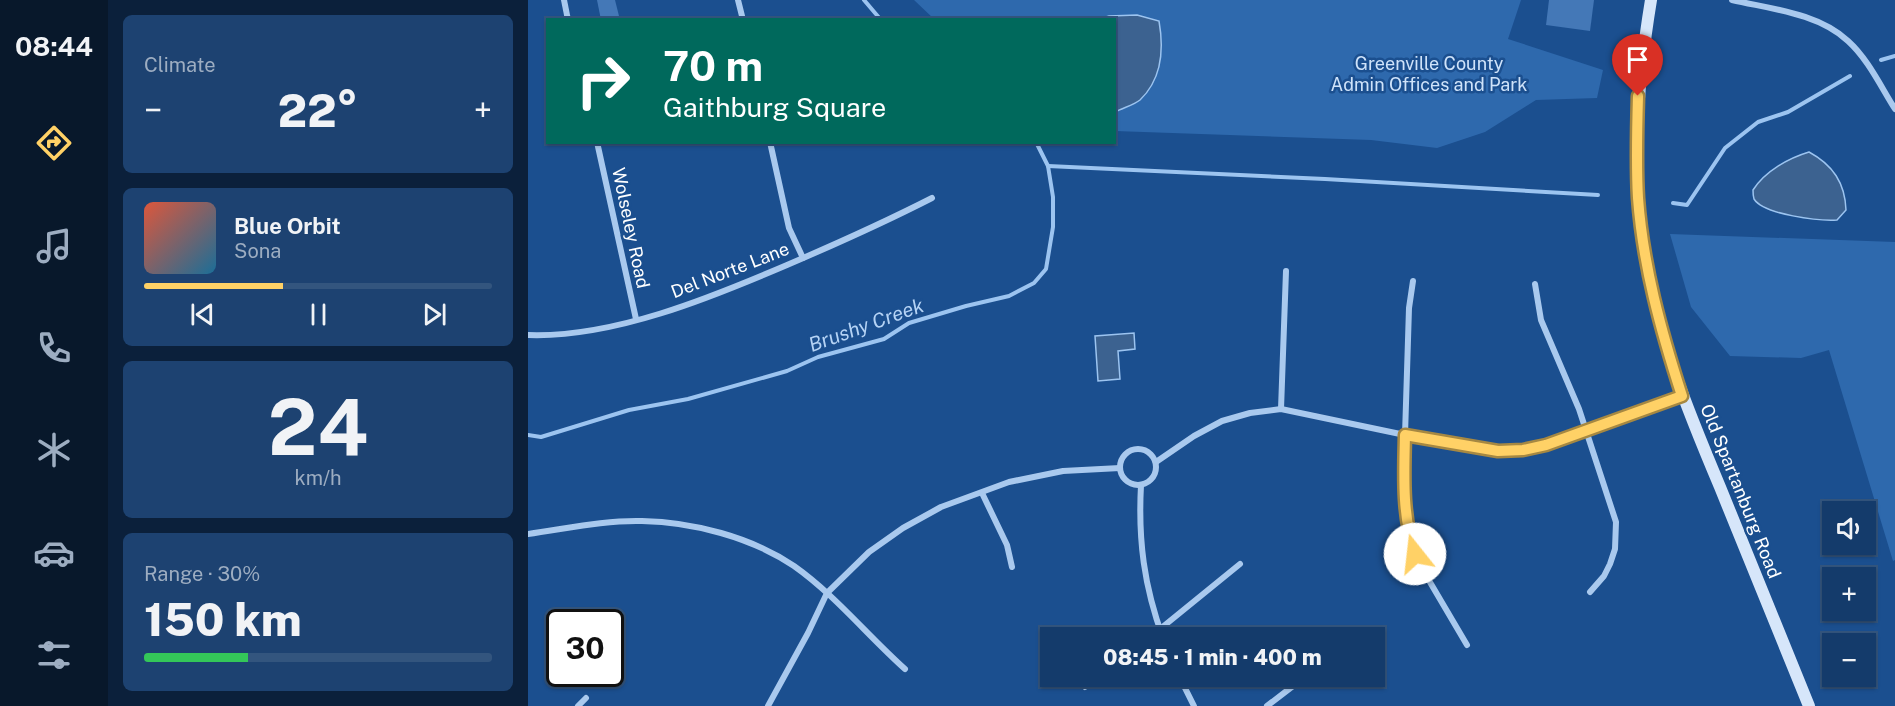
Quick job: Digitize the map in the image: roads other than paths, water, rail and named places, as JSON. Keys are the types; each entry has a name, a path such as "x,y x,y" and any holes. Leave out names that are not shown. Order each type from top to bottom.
{"main road":[{"name":"Old Spartanburg Road","path":"1651,0 1638,96 1636,149 1638,199 1654,303 1682,396 1809,706"}],"street":[{"path":"564,0 568,18"},
{"path":"738,0 742,18"},
{"path":"1732,0 1811,19 1838,32 1859,53 1895,109"},
{"name":"Wolseley Road","path":"597,144 636,319"},
{"path":"770,144 789,228 803,258"},
{"name":"Del Norte Lane","path":"528,335 567,333 636,319 686,305 726,291 803,258 932,198"},
{"path":"1281,408 1286,270"},
{"path":"1413,281 1409,308 1404,496 1410,538 1424,572 1467,645"},
{"path":"1535,284 1541,320 1579,409 1612,509 1617,532 1610,564 1604,576 1590,592"},
{"path":"1156,462 1194,436 1222,421 1281,408 1405,435 1483,449 1508,451 1546,445 1682,396"},
{"path":"1138,449 1149,453 1156,462 1155,474 1147,483 1141,485 1126,481 1121,473 1121,462 1127,452 1138,449"},
{"path":"768,706 808,633 826,593 869,552 903,528 941,507 1009,482 1044,474 1120,468"},
{"path":"1141,485 1140,526 1144,576 1159,627"},
{"path":"982,493 1007,545 1012,567"},
{"path":"528,534 616,522 641,521 688,526 735,538 794,566 826,593 905,669"},
{"path":"1164,627 1240,564"},
{"path":"1184,687 1194,706"},
{"path":"1267,706 1292,687"},
{"path":"578,706 586,698"}],"waterway":[{"name":"Brushy Creek","path":"864,0 879,18"},
{"path":"1881,60 1895,56"},
{"path":"1673,203 1687,205 1725,148 1758,122 1788,112 1850,76"},
{"name":"Brushy Creek","path":"528,435 541,437 629,410 688,399 787,371 818,357 884,339 909,323 1009,296 1034,283 1046,269 1053,227 1053,197 1048,166 1037,144"},
{"path":"1048,166 1598,195"}],"park label":[{"name":"Greenville County Admin Offices and Park","path":"1429,73"}]}
